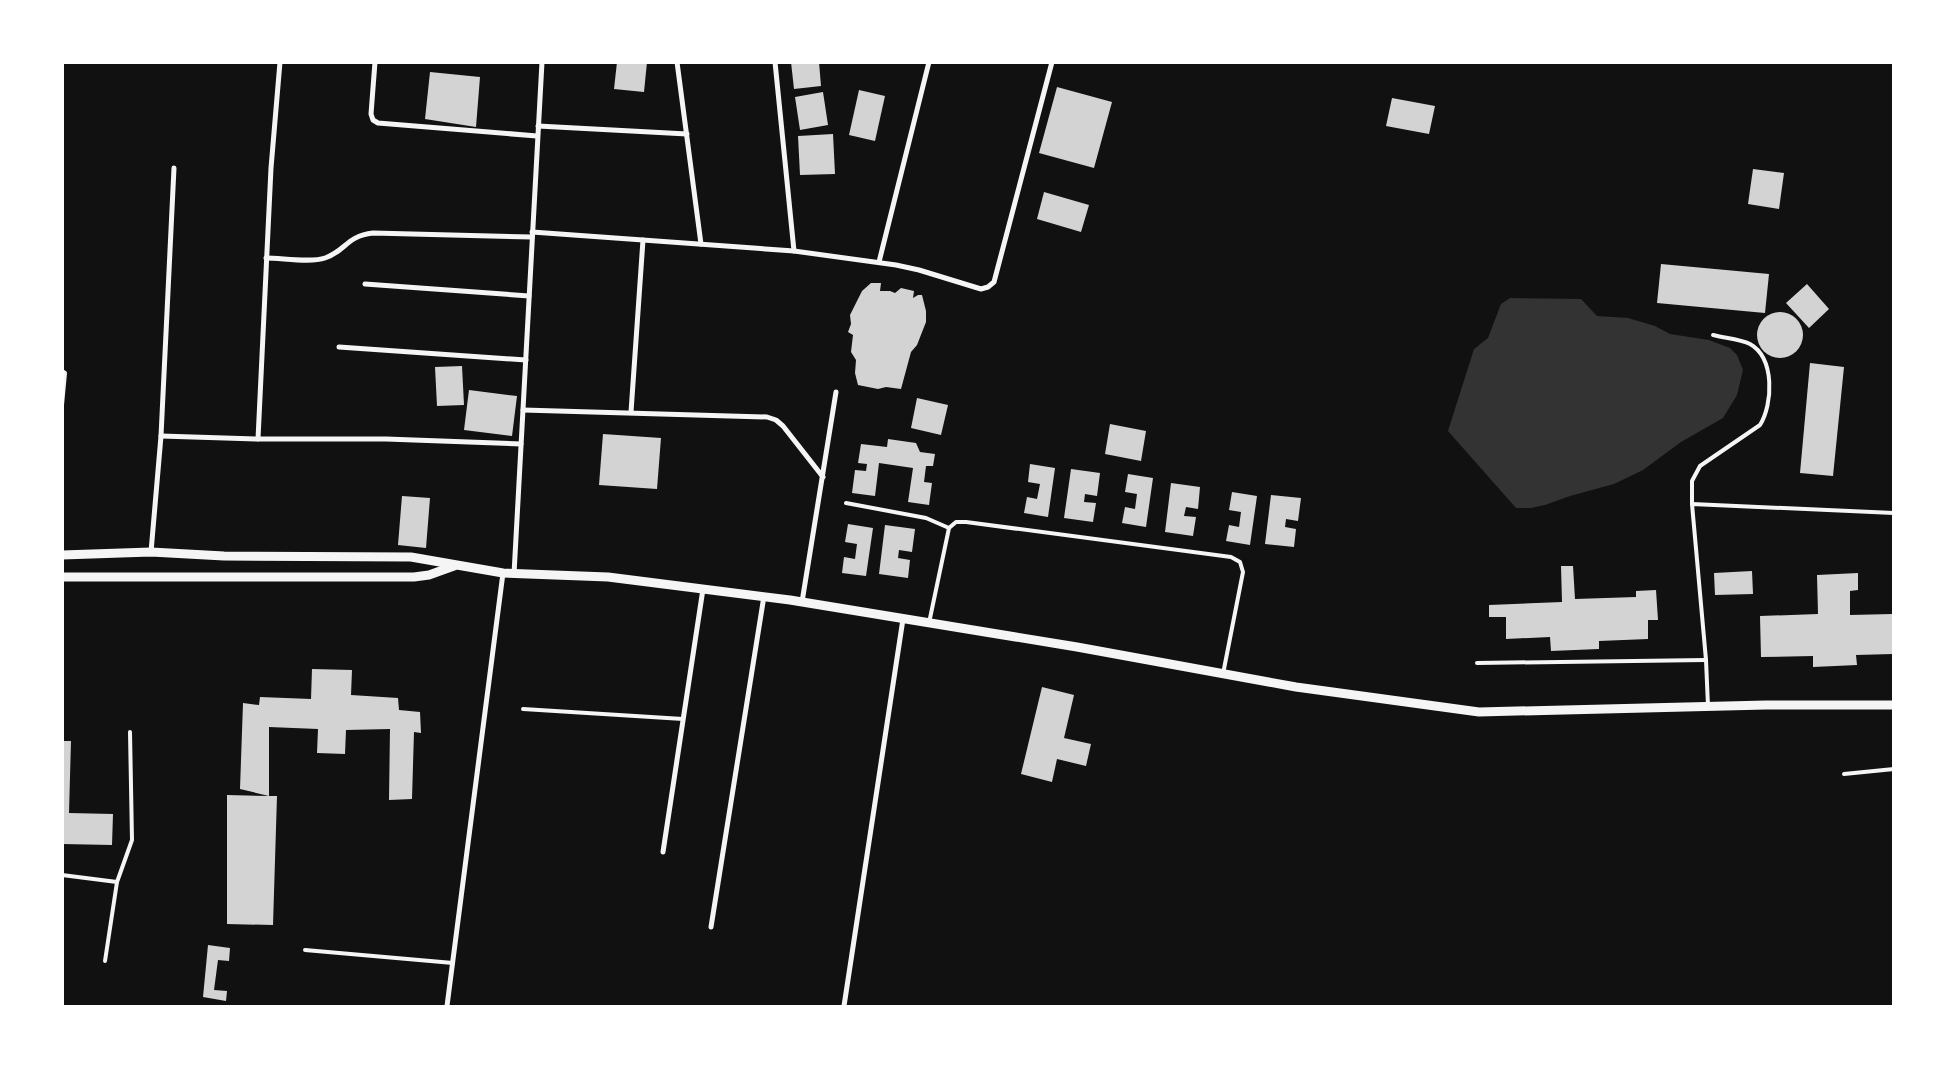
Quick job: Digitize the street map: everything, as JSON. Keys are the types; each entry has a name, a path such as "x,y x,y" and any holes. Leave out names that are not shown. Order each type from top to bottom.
{"street":[{"path":"258,439 271,168 280,62"},
{"path":"375,62 371,114 373,120 378,123 538,136"},
{"path":"514,574 542,62"},
{"path":"677,62 701,244"},
{"path":"775,62 794,250"},
{"path":"879,262 929,62"},
{"path":"266,258 326,258 353,238 373,233 532,235 794,250 879,262 919,270 981,289 988,287 994,282 1052,62"},
{"path":"538,126 686,134"},
{"path":"151,552 161,436 174,168"},
{"path":"631,412 643,240"},
{"path":"365,284 529,296"},
{"path":"339,347 526,360"},
{"path":"802,602 836,392"},
{"path":"523,410 767,417 776,420 783,426 823,476"},
{"path":"161,436 258,439 386,439 521,444"},
{"path":"62,555 151,552 224,556 411,557 503,573 608,577 764,596 1296,687 1479,712 1708,706 1894,705"},
{"path":"62,577 414,577 429,575 455,566"},
{"path":"447,1006 503,573"},
{"path":"663,852 702,589"},
{"path":"711,927 764,596"},
{"path":"844,1006 904,619"}],"lane":[{"path":"1708,706 1706,660 1692,504 1692,481 1700,466 1760,425 1768,407 1769,372 1767,363 1756,349 1749,344 1712,335"},
{"path":"62,371 65,373 62,405"},
{"path":"846,503 926,518 949,528"},
{"path":"1692,504 1894,513"},
{"path":"929,623 949,528 956,522 1231,557 1240,562 1242,572 1223,674"},
{"path":"1477,663 1706,660"},
{"path":"523,709 683,719"},
{"path":"105,961 116,882 132,840 130,732"},
{"path":"1844,774 1894,769"},
{"path":"62,876 116,882"},
{"path":"305,950 453,962"}],"shaded area":[{"path":"1510,298 1581,299 1597,316 1628,318 1655,326 1670,334 1709,340 1730,348 1737,355 1743,370 1737,395 1723,418 1681,442 1643,470 1614,484 1545,505 1531,508 1516,508 1448,431 1474,349 1488,338 1501,304"}],"building":[{"path":"617,62 647,62 644,92 614,89"},
{"path":"791,62 819,62 821,86 794,89"},
{"path":"430,72 480,77 476,127 425,119"},
{"path":"1057,87 1112,102 1094,168 1039,153"},
{"path":"859,90 885,96 875,141 849,135"},
{"path":"823,92 828,125 800,130 795,97"},
{"path":"1392,98 1435,106 1429,134 1386,126"},
{"path":"833,134 835,174 800,175 798,136"},
{"path":"1753,169 1784,173 1779,209 1748,204"},
{"path":"1044,192 1089,205 1081,232 1037,219"},
{"path":"1661,264 1769,274 1765,313 1657,303"},
{"path":"871,283 881,283 880,291 895,293 901,288 914,291 913,298 922,295 926,311 926,322 917,345 911,352 901,389 886,387 878,389 858,385 855,373 856,360 851,352 853,335 848,332 851,324 850,315 862,291"},
{"path":"1807,284 1829,309 1809,328 1786,303"},
{"path":"1780,312 1793,316 1799,322 1803,335 1799,348 1793,354 1780,358 1767,354 1761,348 1757,335 1761,322 1767,316"},
{"path":"1810,363 1844,367 1833,476 1800,473"},
{"path":"462,366 464,405 437,406 435,367"},
{"path":"469,390 517,396 512,436 464,430"},
{"path":"917,398 948,405 941,435 911,428"},
{"path":"1110,424 1146,431 1141,461 1105,454"},
{"path":"603,434 661,438 657,489 599,485"},
{"path":"888,439 916,443 920,452 935,454 933,466 926,466 924,482 932,483 929,505 908,502 913,468 879,463 875,496 852,493 855,470 866,471 867,464 858,463 861,444 887,447"},
{"path":"1030,464 1055,468 1048,517 1024,513 1027,497 1037,499 1040,484 1028,482"},
{"path":"1071,469 1100,473 1097,496 1085,494 1084,502 1096,503 1093,522 1064,518"},
{"path":"1128,474 1153,478 1146,527 1122,523 1125,507 1135,509 1137,494 1125,492"},
{"path":"1171,483 1200,487 1198,509 1186,507 1184,516 1196,517 1193,536 1165,532"},
{"path":"1232,492 1257,496 1250,545 1226,541 1229,525 1239,527 1241,512 1229,510"},
{"path":"1271,495 1301,498 1298,521 1286,519 1285,527 1296,529 1294,547 1265,544"},
{"path":"402,496 430,498 426,548 398,545"},
{"path":"848,524 873,528 866,576 842,573 844,557 855,559 857,544 845,542"},
{"path":"885,525 915,529 912,552 899,550 898,558 910,560 908,578 879,574"},
{"path":"1561,566 1573,566 1575,599 1636,597 1636,591 1656,590 1658,620 1648,620 1648,639 1599,641 1599,649 1551,651 1550,637 1506,639 1506,617 1489,617 1489,605 1562,602"},
{"path":"1752,571 1753,594 1715,595 1714,573"},
{"path":"1858,573 1858,590 1850,591 1850,615 1892,614 1893,654 1856,655 1857,665 1813,667 1813,656 1761,657 1760,616 1818,614 1817,575"},
{"path":"312,669 352,670 351,695 398,698 399,710 420,712 421,733 414,732 412,799 389,800 390,729 346,730 345,754 317,753 318,729 269,727 269,796 240,789 243,703 259,705 260,697 311,699"},
{"path":"1042,687 1074,695 1064,738 1091,744 1086,766 1057,759 1052,782 1021,774"},
{"path":"62,741 71,741 69,813 113,814 112,845 62,844"},
{"path":"227,795 277,796 273,925 227,924"},
{"path":"208,945 230,948 229,961 218,960 214,990 227,991 226,1001 203,997"}]}
